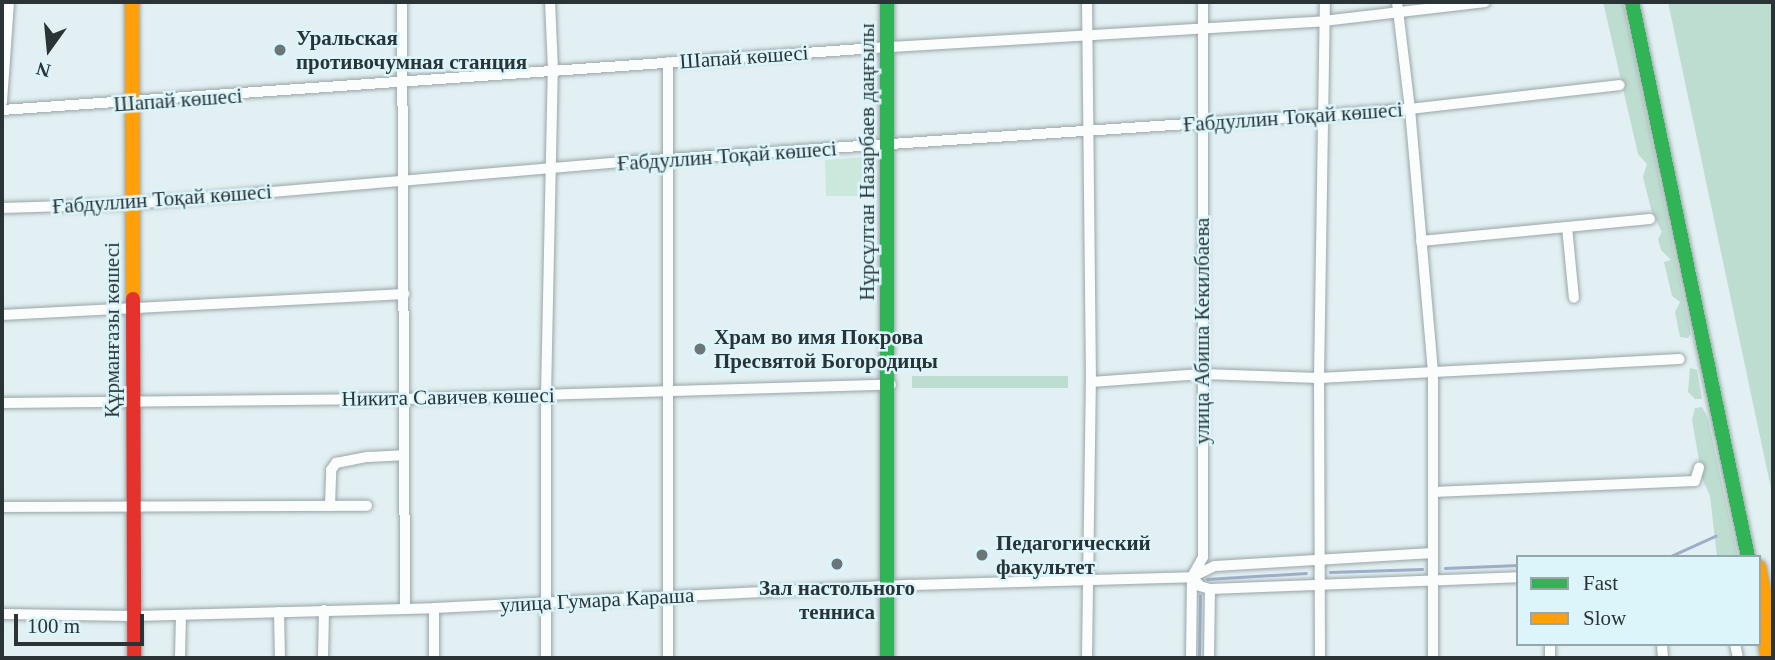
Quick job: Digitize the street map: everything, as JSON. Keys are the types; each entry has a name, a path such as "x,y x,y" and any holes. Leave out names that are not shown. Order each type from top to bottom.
{"main road":[{"name":"Құрманғазы көшесі","path":"132,2 134,658"},
{"name":"Нұрсұлтан Назарбаев даңғылы","path":"887,2 891,385 887,658"},
{"path":"1632,2 1748,555"},
{"path":"1642,2 1757,555"},
{"path":"1761,577 1773,638"},
{"path":"1761,622 1768,658"}],"street":[{"path":"2,102 9,2"},
{"path":"402,2 405,608"},
{"path":"547,658 547,395 553,70 550,2"},
{"path":"1087,2 1091,382 1087,658"},
{"name":"улица Абиша Кекилбаева","path":"1191,658 1192,577 1203,557 1203,2"},
{"path":"1320,658 1319,378 1325,2"},
{"name":"Шапай көшесі","path":"2,110 131,104 553,70 888,47 1324,21 1398,7 1485,2"},
{"path":"1398,7 1410,109 1433,372 1433,658"},
{"path":"668,62 668,658"},
{"name":"Ғабдуллин Тоқай көшесі","path":"2,208 132,204 401,179 1410,109 1620,85"},
{"path":"1421,241 1650,219"},
{"path":"1567,227 1574,298"},
{"path":"2,315 404,294"},
{"path":"1091,382 1202,374 1319,378 1679,359"},
{"name":"Никита Савичев көшесі","path":"2,403 406,399 891,385"},
{"path":"330,506 331,470 336,463 368,457 403,455"},
{"path":"1433,492 1695,481 1699,468"},
{"path":"2,507 367,506"},
{"name":"улица Гумара Караша","path":"2,614 134,616 434,608 887,586 1192,577 1214,566 1433,553"},
{"path":"1192,577 1200,586 1210,589 1516,577"},
{"path":"1209,658 1210,589"},
{"path":"434,608 434,658"},
{"path":"323,658 324,610"},
{"path":"279,612 280,658"},
{"path":"180,658 181,615"}],"green space":[{"path":"1603,2 1623,2 1691,334 1688,338 1680,337 1675,312 1680,302 1672,296 1664,262 1671,260 1661,250 1658,239 1662,232 1652,213 1643,177 1647,164 1638,154"},
{"path":"1668,2 1773,2 1773,498"},
{"path":"868,157 873,162 874,196 826,196 825,160"},
{"path":"1690,368 1697,370 1702,399 1695,399 1688,392"},
{"path":"912,376 1068,376 1068,388 912,388"},
{"path":"1702,407 1708,418 1738,555 1717,555 1710,496 1702,478 1692,420 1695,408"}],"waterway":[{"path":"1673,555 1715,536"},
{"path":"1445,568 1516,565"},
{"path":"1330,572 1422,569"},
{"path":"1207,579 1306,573"},
{"path":"1199,658 1200,596"}],"traffic: fast":[{"path":"887,2 887,658"},
{"path":"1632,2 1748,555"}],"traffic: slow":[{"path":"132,2 133,299"},
{"path":"1761,577 1773,638"},
{"path":"1762,625 1768,658"}],"traffic: jam":[{"path":"133,299 134,658"}],"place":[{"name":"Уральская противочумная станция","path":"280,50"},
{"name":"Храм во имя Покрова Пресвятой Богородицы","path":"700,349"},
{"name":"Педагогический факультет","path":"982,555"},
{"name":"Зал настольного тенниса","path":"837,564"}]}
